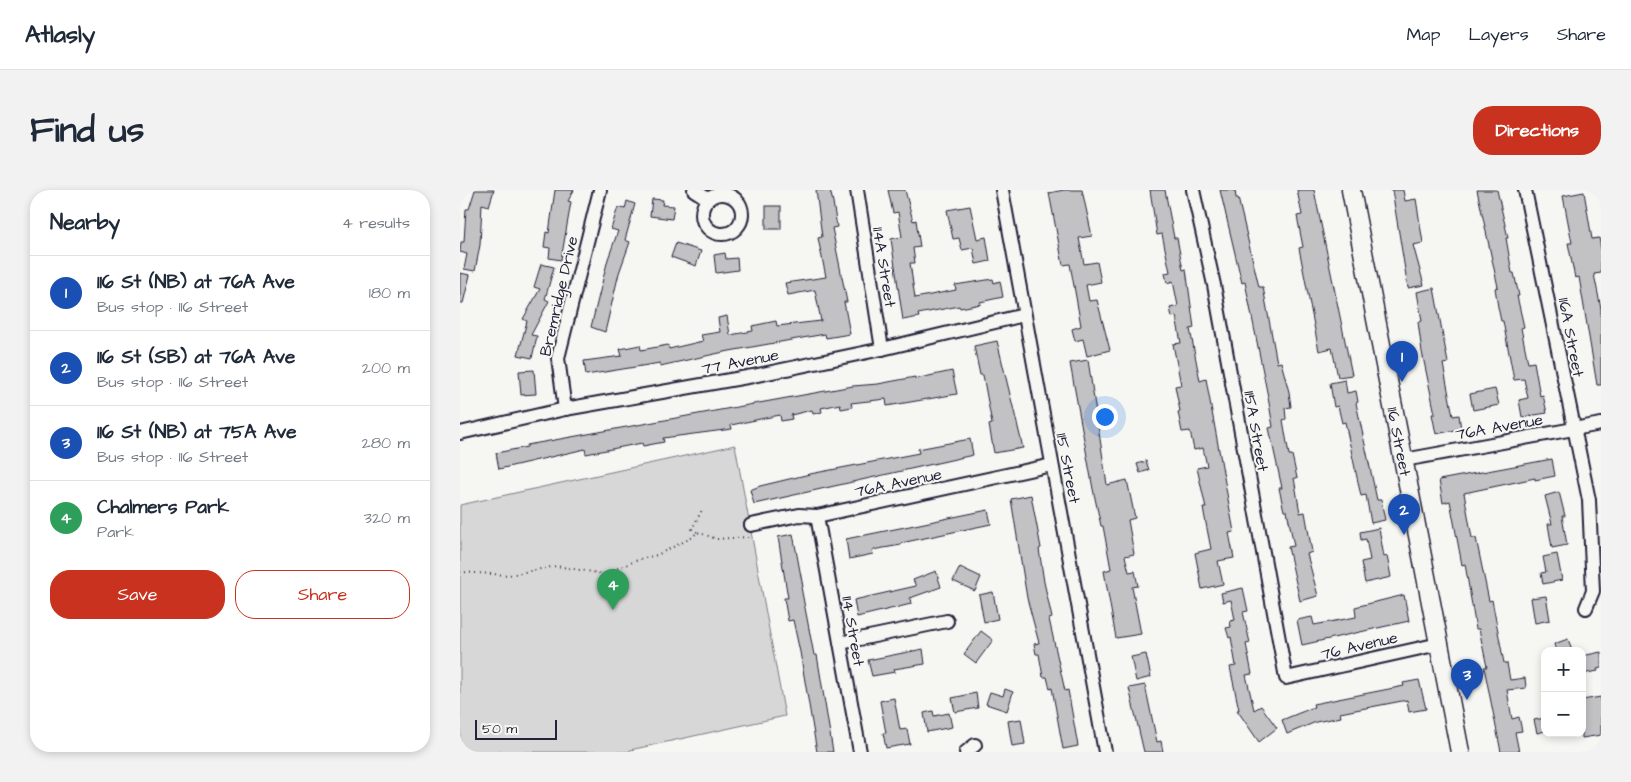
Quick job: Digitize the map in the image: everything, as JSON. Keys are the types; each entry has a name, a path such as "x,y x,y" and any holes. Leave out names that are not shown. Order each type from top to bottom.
{"street":[{"name":"Bremridge Drive","path":"565,410 558,358 600,190"},
{"path":"694,190 708,199"},
{"name":"114A Street","path":"856,190 882,349"},
{"name":"115 Street","path":"1002,190 1105,752"},
{"name":"115A Street","path":"1192,190 1214,285 1286,678"},
{"name":"116 Street","path":"1351,190 1460,752"},
{"name":"116A Street","path":"1525,190 1589,500 1593,591 1586,608"},
{"name":"77 Avenue","path":"460,433 565,410 753,376 882,349 1024,315"},
{"name":"76A Avenue","path":"1404,460 1601,424"},
{"name":"76A Avenue","path":"751,525 799,515 817,516 1052,466"},
{"name":"114 Street","path":"817,516 860,752"},
{"path":"840,643 947,621"},
{"name":"76 Avenue","path":"1286,678 1439,644"}],"path":[{"path":"702,510 692,529 717,539 738,539 751,536 751,525"},
{"path":"460,572 509,575 556,566 604,574 640,559 657,555 694,537 697,532"}],"shaded area":[{"path":"735,445 785,716 630,750 630,752 460,752 460,505"}],"building":[{"path":"475,190 494,190 489,206 482,204 480,245 475,271 464,269 467,254 460,252 461,242 464,242 466,209 469,209"},
{"path":"555,190 574,190 568,201 571,202 561,260 549,258 550,248 544,247 546,232 549,233"},
{"path":"816,190 830,190 833,202 837,227 832,228 847,302 844,302 850,334 826,338 825,334 724,352 660,366 660,363 586,375 584,361 622,356 620,349 640,345 641,350 668,345 669,349 703,341 701,335 720,332 718,318 727,316 730,335 753,331 752,326 776,321 777,326 821,321 815,290 788,295 785,283 826,277 818,238 822,237"},
{"path":"888,190 905,190 913,221 916,220 920,247 913,248 915,263 910,263 915,298 956,290 955,285 993,279 994,283 1000,281 1003,297 980,302 981,304 918,314 919,317 903,320 891,239 902,237 898,212 893,213"},
{"path":"1064,190 1082,190 1092,236 1079,238 1084,264 1097,262 1101,282 1086,285 1089,301 1097,300 1110,350 1087,356 1083,339 1075,341 1072,329 1081,326 1070,264 1063,265 1049,193"},
{"path":"1150,190 1165,190 1174,238 1177,238 1183,270 1186,269 1194,328 1190,329 1200,381 1206,379 1234,532 1229,533 1234,558 1218,561 1223,584 1202,589 1195,553 1211,549 1203,508 1206,508 1197,468 1207,466 1203,448 1194,450 1190,431 1182,432 1175,386 1181,385 1173,344 1181,343 1176,316 1172,317 1170,308 1178,306 1173,281 1167,283 1165,273 1170,272 1162,234 1157,235"},
{"path":"1220,190 1235,190 1236,198 1238,198 1259,287 1263,287 1277,363 1281,362 1289,392 1291,407 1285,408 1286,419 1283,420 1289,455 1292,455 1297,478 1294,478 1300,513 1305,512 1312,552 1307,554 1318,596 1300,601 1288,547 1294,546 1287,511 1284,511 1279,488 1282,488 1269,428 1273,427 1268,397 1245,282 1242,283"},
{"path":"1297,190 1314,190 1352,375 1338,377 1332,348 1319,351 1299,248 1303,247 1297,216 1302,215"},
{"path":"1392,190 1403,190 1405,201 1416,199 1423,243 1413,245 1424,285 1408,288"},
{"path":"1477,190 1497,190 1508,238 1506,238 1512,273 1514,273 1519,296 1517,296 1524,327 1521,328 1528,363 1534,362 1540,396 1543,395 1547,413 1522,417 1519,400 1528,398 1524,379 1514,380 1503,321 1501,321 1498,307 1495,288 1498,287"},
{"path":"1584,192 1592,239 1599,238 1601,249 1601,273 1594,274 1601,309 1601,385 1597,385 1579,277 1575,278 1568,243 1572,243 1563,196"},
{"path":"652,199 663,200 662,205 674,206 672,219 650,216"},
{"path":"627,201 635,204 625,240 630,242 619,273 605,332 591,327 608,259 618,231 611,229 618,207 625,209"},
{"path":"766,206 781,206 781,229 766,229"},
{"path":"970,206 977,239 986,237 990,261 976,264 973,248 962,250 959,238 953,239 947,210"},
{"path":"676,243 701,251 696,266 671,257"},
{"path":"725,253 726,259 737,258 738,270 716,273 714,255"},
{"path":"541,264 554,267 545,299 549,301 531,335 537,336 532,358 518,355 527,321 523,319 540,289 534,287"},
{"path":"460,273 470,275 463,303 460,303"},
{"path":"1434,288 1448,363 1443,364 1453,416 1459,415 1461,429 1436,434 1432,414 1435,414 1422,352 1418,322 1422,321 1417,292"},
{"path":"997,341 1023,448 994,453 989,425 992,424 983,375 980,375 974,346"},
{"path":"1088,360 1107,485 1127,480 1135,518 1128,520 1134,554 1125,556 1129,572 1135,571 1138,586 1132,587 1141,634 1116,638 1104,571 1111,569 1103,526 1101,526 1093,489 1070,363"},
{"path":"534,370 536,394 521,395 519,371"},
{"path":"952,371 957,394 887,406 886,399 851,403 852,407 841,409 840,404 821,408 822,412 813,414 812,410 791,415 792,419 781,421 780,415 731,425 732,429 663,438 664,442 643,446 642,443 586,454 585,449 499,469 496,453 527,447 527,445 853,386 878,384 915,377 915,379"},
{"path":"1345,380 1347,393 1356,391 1358,402 1356,403 1377,500 1381,500 1385,520 1371,523 1366,495 1361,496 1345,422 1342,423 1338,406 1334,407 1330,383"},
{"path":"1495,389 1499,405 1473,410 1470,394"},
{"path":"970,439 973,455 754,504 750,490 810,474 919,453 918,449"},
{"path":"1552,459 1555,476 1535,480 1535,478 1464,493 1472,538 1476,538 1489,601 1492,600 1504,663 1507,663 1510,680 1525,678 1526,688 1507,690 1512,719 1519,717 1522,731 1515,732 1519,752 1501,752 1484,667 1487,667 1479,629 1476,629 1465,564 1462,565 1450,501 1443,503 1439,480"},
{"path":"1146,461 1149,470 1140,473 1137,464"},
{"path":"1559,492 1565,516 1562,516 1567,545 1552,548 1548,524 1552,524 1545,496"},
{"path":"1031,495 1041,548 1039,549 1044,582 1052,618 1049,619 1065,691 1068,690 1078,746 1063,749 1052,688 1050,689 1047,677 1043,677 1039,654 1036,654 1034,644 1039,643 1027,598 1011,499"},
{"path":"988,510 991,524 872,550 873,554 849,559 846,539"},
{"path":"1379,528 1384,557 1387,556 1391,577 1365,583 1361,562 1370,560 1366,539 1361,540 1360,532"},
{"path":"793,534 814,655 817,655 833,752 817,752 793,620 788,621 784,598 788,598 778,537"},
{"path":"1557,554 1562,580 1543,584 1541,573 1546,572 1543,557"},
{"path":"960,567 981,577 975,591 953,581"},
{"path":"936,571 941,587 910,598 911,604 857,617 854,600 916,586 913,580"},
{"path":"1243,588 1248,611 1243,612 1250,643 1246,644 1252,674 1246,675 1254,710 1261,706 1277,728 1259,742 1237,710 1239,710 1230,667 1236,666 1231,637 1229,638 1226,628 1231,627 1230,621 1235,620 1231,600 1223,602 1221,593"},
{"path":"993,592 998,619 984,622 979,595"},
{"path":"1404,595 1409,621 1302,645 1297,620 1312,617 1314,625 1356,617 1355,607"},
{"path":"1546,596 1550,620 1535,623 1531,598"},
{"path":"981,631 993,640 976,663 964,654"},
{"path":"1568,639 1571,647 1555,647 1554,644"},
{"path":"923,649 925,664 894,669 895,672 872,676 868,660"},
{"path":"1601,652 1601,668 1597,669 1598,671 1586,673 1586,655"},
{"path":"1146,654 1151,677 1136,681 1131,657"},
{"path":"1419,680 1426,709 1409,712 1407,700 1340,713 1341,717 1316,722 1287,734 1282,720 1314,707 1313,704 1404,686 1403,683"},
{"path":"1145,685 1157,742 1161,741 1163,752 1144,752 1129,688"},
{"path":"1005,689 1013,692 1007,711 986,704 990,692 1003,696"},
{"path":"976,693 978,708 955,712 952,698"},
{"path":"1601,697 1601,735 1582,738 1586,737 1586,699"},
{"path":"894,698 900,730 907,729 910,744 886,748 883,733 886,733 880,701"},
{"path":"933,711 934,716 949,713 952,727 927,732 924,713"},
{"path":"1021,719 1025,744 1012,746 1008,721"},
{"path":"1541,719 1541,732 1537,733 1534,720"}],"place":[{"name":"116 St (NB) at 76A Ave","path":"1402,382"},
{"name":"116 St (SB) at 76A Ave","path":"1404,535"},
{"name":"Chalmers Park","path":"613,610"},
{"name":"116 St (NB) at 75A Ave","path":"1467,700"}]}
